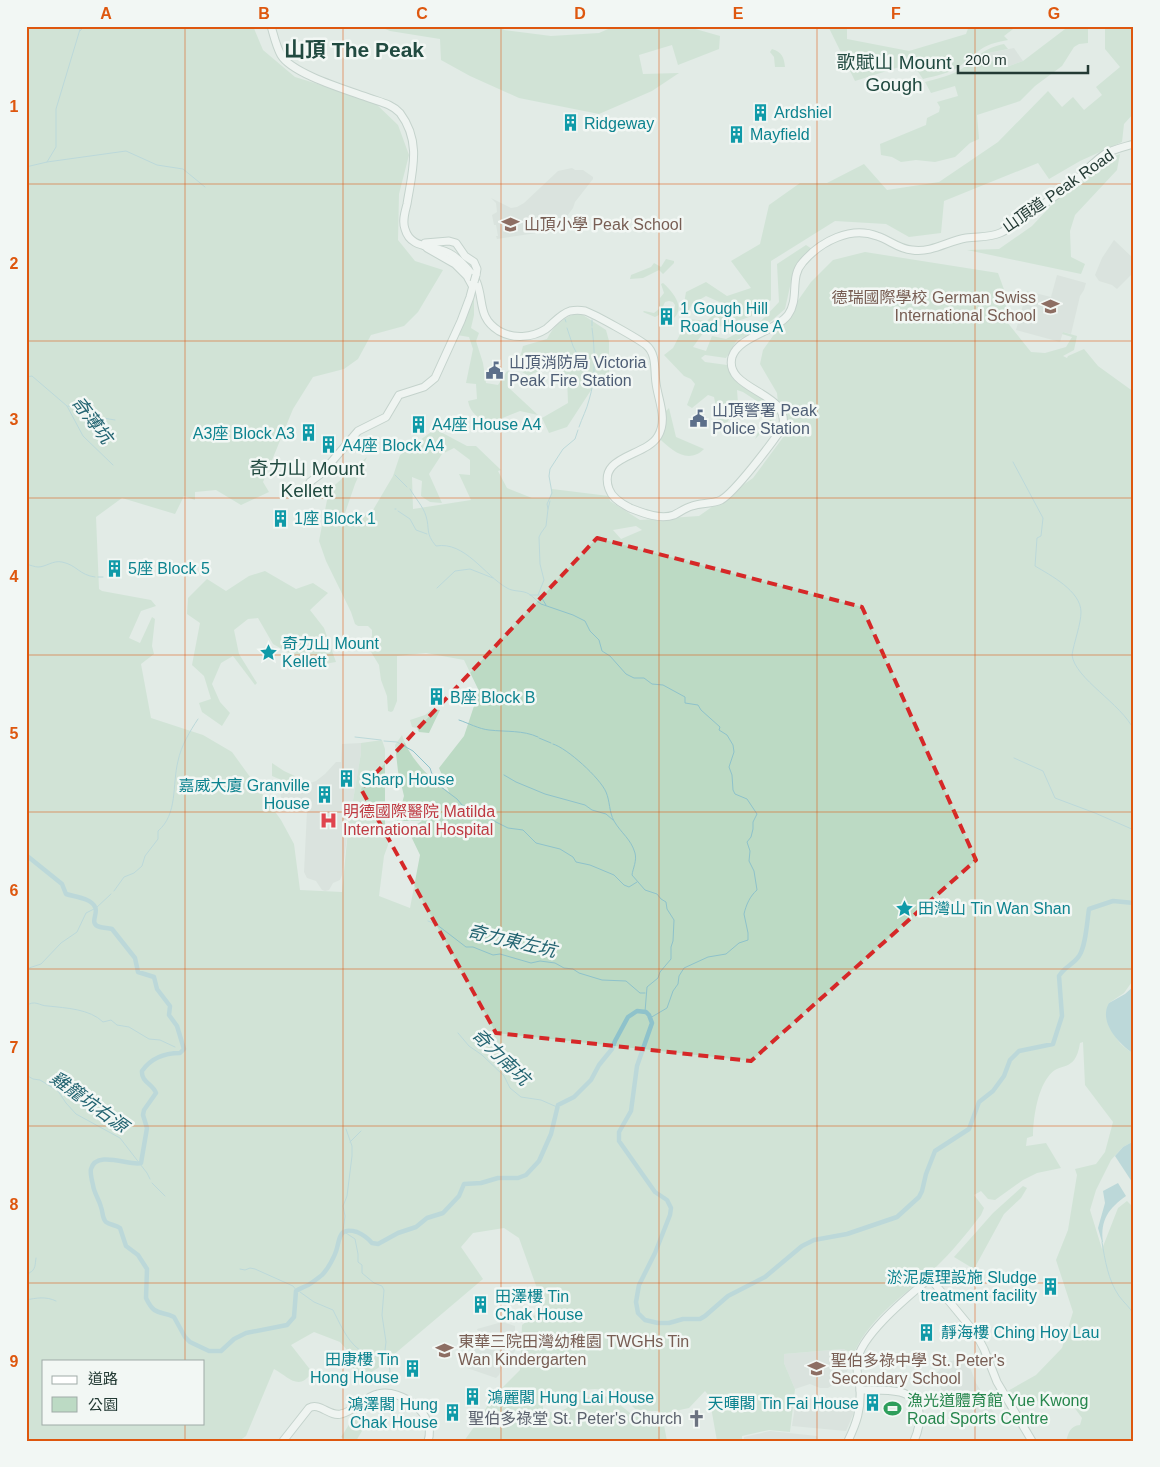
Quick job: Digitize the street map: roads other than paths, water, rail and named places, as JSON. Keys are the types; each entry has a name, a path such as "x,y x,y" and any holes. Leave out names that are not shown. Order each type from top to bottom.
{"main road":[{"name":"山頂道 Peak Road","path":"272,26 280,54 289,65 391,106 402,116 412,138 415,154 404,216 404,228 413,242 425,244 451,254 467,268 477,282 481,308 485,317 494,327 503,333 521,336 535,334 544,330 566,313 576,310 582,311 623,332 648,347 654,360 656,384 662,413 662,428 650,446 622,458 614,464 609,473 608,484 609,491 626,506 653,516 665,517 674,515 692,506 717,502 726,496 738,485 782,428 784,418 780,409 739,379 733,370 732,360 735,352 741,345 778,324 790,313 795,300 797,272 806,258 832,240 852,233 873,234 899,247 916,251 930,250 968,238 999,234 1064,190 1102,156 1112,150 1134,144"},
{"path":"310,482 322,473 358,431 386,417 398,395 421,388 433,380 461,321 475,281 477,269 474,262 465,256 456,243 425,244 428,249 455,264 475,281"},
{"path":"848,1441 859,1417 860,1390 857,1362 862,1349 890,1314 930,1278 976,1334 997,1382 1032,1441"},
{"path":"860,1390 899,1391 911,1398 918,1406 921,1419 914,1441"},
{"path":"283,1441 309,1408 316,1406 331,1413 340,1414 375,1395 384,1393 394,1394 413,1404 425,1414 430,1428 428,1441"}],"water":[{"path":"1134,986 1134,1054 1112,1032 1106,1018 1106,1010 1109,1003 1125,994"},
{"path":"1134,1141 1134,1185 1115,1156 1123,1147"},
{"path":"1118,1183 1126,1196 1107,1215 1104,1221 1102,1242 1098,1228 1105,1203 1103,1191"}],"waterway":[{"path":"47,162 56,147 56,109 81,26"},
{"path":"80,31 85,26"},
{"path":"26,167 47,162 126,151 157,165 183,169 205,187"},
{"path":"592,320 592,326"},
{"path":"567,328 573,346 592,384"},
{"path":"579,427 593,383 594,354 592,328"},
{"name":"奇薄坑","path":"26,377 32,376 67,406 83,436 113,465"},
{"path":"68,406 86,409 103,418 115,420"},
{"path":"538,595 544,580 540,564 539,537 546,526 547,504 552,493 549,476 550,469 563,449 575,439 578,430"},
{"path":"1013,462 1043,518 1041,536 1037,538 1035,566 1064,584 1080,604 1081,617 1072,655 1075,664 1081,673 1128,720 1134,730"},
{"path":"395,475 407,487"},
{"path":"410,489 425,512 429,534 436,546 456,549 474,560 507,588 527,593 541,604 585,621 590,631 599,640 602,651 610,656 626,674 634,678 644,678 652,684 663,685 685,697 685,703 698,705 720,727 719,730 727,735 733,745 734,752 729,767 732,775 733,790 735,794 747,799 757,814 753,822 751,837 747,842 750,851 749,861 754,871 757,890 752,895 744,914 748,940 739,943 726,954 708,957 684,968 667,1008 650,1018"},
{"path":"548,509 550,501"},
{"path":"398,511 410,519 416,530 427,534"},
{"path":"26,564 38,567 62,562 95,577"},
{"path":"437,588 455,571 470,569 493,578"},
{"path":"98,577 103,577"},
{"path":"530,595 540,595 546,605"},
{"path":"114,891 124,877 134,873 142,866 145,856 158,839 158,831 169,816 172,808 179,755 198,719"},
{"path":"459,720 485,729 520,732 538,737"},
{"path":"355,737 381,740"},
{"path":"539,738 551,743"},
{"path":"384,741 397,742 413,751 430,768 437,784 462,805 508,828 523,830 536,843 560,849 573,857 576,862 590,865 614,875 624,885 629,887 637,882"},
{"path":"553,744 574,757 603,786 614,821 631,844 635,853 632,875 645,890 657,894 666,902 667,909 674,920 671,959 660,972 658,978 647,987 645,1012"},
{"path":"1014,758 1043,771 1055,798 1134,830"},
{"path":"504,775 545,794 585,805 592,810 606,814 613,820"},
{"name":"奇力南坑","path":"26,855 62,884 66,894 93,904 96,909 94,921 97,926 112,929 135,958 138,972 154,977 157,989 170,1006 169,1015 177,1026 184,1049 180,1053 164,1055 154,1060 142,1071 143,1078 156,1093 144,1110 143,1115 147,1128 141,1163 136,1164 107,1159 100,1160 94,1163 91,1175 103,1217 108,1223 120,1228 126,1246 138,1255 147,1269 146,1298 149,1304 155,1311 174,1317 185,1337 190,1342 209,1351 221,1351 234,1339 246,1333 287,1325 294,1317 296,1291 322,1275 329,1266 340,1236 344,1232 357,1232 365,1236 372,1243 378,1244 398,1233 416,1227 427,1218 443,1213 459,1196 464,1184 481,1183 498,1178 518,1178 526,1175 539,1161 551,1134 558,1105 574,1097 591,1080 599,1065 612,1049 628,1017 637,1011 646,1012 652,1023 637,1066 631,1111 619,1132 619,1141 655,1192 667,1200 671,1208 655,1253 639,1285 636,1302 638,1313 645,1320 658,1323 669,1323 683,1319 700,1319 728,1296 765,1277 802,1246 814,1240 847,1234 897,1217 919,1197 935,1151 969,1129 979,1102 993,1091 1004,1076 1010,1060 1019,1051 1053,1044 1062,1016 1059,976 1077,959 1081,952 1085,940 1089,909 1113,901 1134,903"},
{"path":"26,969 41,964 61,943 77,932 86,913 96,908 111,894"},
{"name":"奇力東左坑","path":"428,921 436,924 466,947 473,947 493,955 500,954 531,963 540,961 555,963 564,968 573,969 579,973 602,980 626,981 640,993 645,993"},
{"path":"26,1006 35,1003 85,1012 103,1022 111,1020 117,1025 129,1027 149,1039 160,1040 175,1047"},
{"name":"奇力南坑","path":"458,1033 469,1046 482,1055 504,1076 510,1088 521,1097 541,1100 557,1107"},
{"name":"雞籠坑右源","path":"26,1075 40,1080 58,1091 76,1114 120,1138 150,1179"},
{"path":"346,1129 352,1146 352,1156 347,1196 343,1206 345,1216 343,1231 355,1239 358,1262 362,1265 362,1273 374,1283 382,1286 384,1290 382,1315 386,1342 385,1350 390,1371 386,1384"},
{"path":"350,1142 361,1131"},
{"name":"雞籠坑右源","path":"152,1183 165,1196"},
{"path":"1102,1242 1107,1270 1112,1283 1119,1296 1134,1315"},
{"path":"26,1284 29,1273 34,1269 36,1258"},
{"path":"240,1269 255,1269 293,1286 297,1291"},
{"path":"300,1292 314,1302 333,1310 347,1337 360,1350 377,1357 388,1357"},
{"path":"26,1300 45,1298 56,1301"}],"place":[{"name":"Ardshiel","path":"760,112"},
{"name":"Ridgeway","path":"570,123"},
{"name":"Mayfield","path":"736,134"},
{"name":"山頂小學 Peak School","path":"510,224"},
{"name":"德瑞國際學校 German Swiss International School","path":"1050,306"},
{"name":"1 Gough Hill Road House A","path":"666,317"},
{"name":"山頂消防局 Victoria Peak Fire Station","path":"495,371"},
{"name":"山頂警署 Peak Police Station","path":"698,419"},
{"name":"A4座 House A4","path":"418,424"},
{"name":"A3座 Block A3","path":"309,433"},
{"name":"A4座 Block A4","path":"328,445"},
{"name":"1座 Block 1","path":"280,518"},
{"name":"5座 Block 5","path":"114,568"},
{"name":"奇力山 Mount Kellett","path":"268,652"},
{"name":"B座 Block B","path":"436,697"},
{"name":"Sharp House","path":"347,779"},
{"name":"嘉威大廈 Granville House","path":"324,794"},
{"name":"明德國際醫院 Matilda International Hospital","path":"329,820"},
{"name":"田灣山 Tin Wan Shan","path":"904,908"},
{"name":"淤泥處理設施 Sludge treatment facility","path":"1051,1286"},
{"name":"田澤樓 Tin Chak House","path":"481,1305"},
{"name":"靜海樓 Ching Hoy Lau","path":"927,1332"},
{"name":"東華三院田灣幼稚園 TWGHs Tin Wan Kindergarten","path":"444,1350"},
{"name":"田康樓 Tin Hong House","path":"413,1368"},
{"name":"聖伯多祿中學 St. Peter's Secondary School","path":"817,1369"},
{"name":"鴻麗閣 Hung Lai House","path":"473,1397"},
{"name":"天暉閣 Tin Fai House","path":"873,1403"},
{"name":"漁光道體育館 Yue Kwong Road Sports Centre","path":"893,1409"},
{"name":"鴻澤閣 Hung Chak House","path":"452,1413"},
{"name":"聖伯多祿堂 St. Peter's Church","path":"696,1418"}],"district":[{"name":"山頂 The Peak","path":"354,49"},
{"name":"歌賦山 Mount Gough","path":"894,73"},
{"name":"奇力山 Mount Kellett","path":"307,479"}]}
